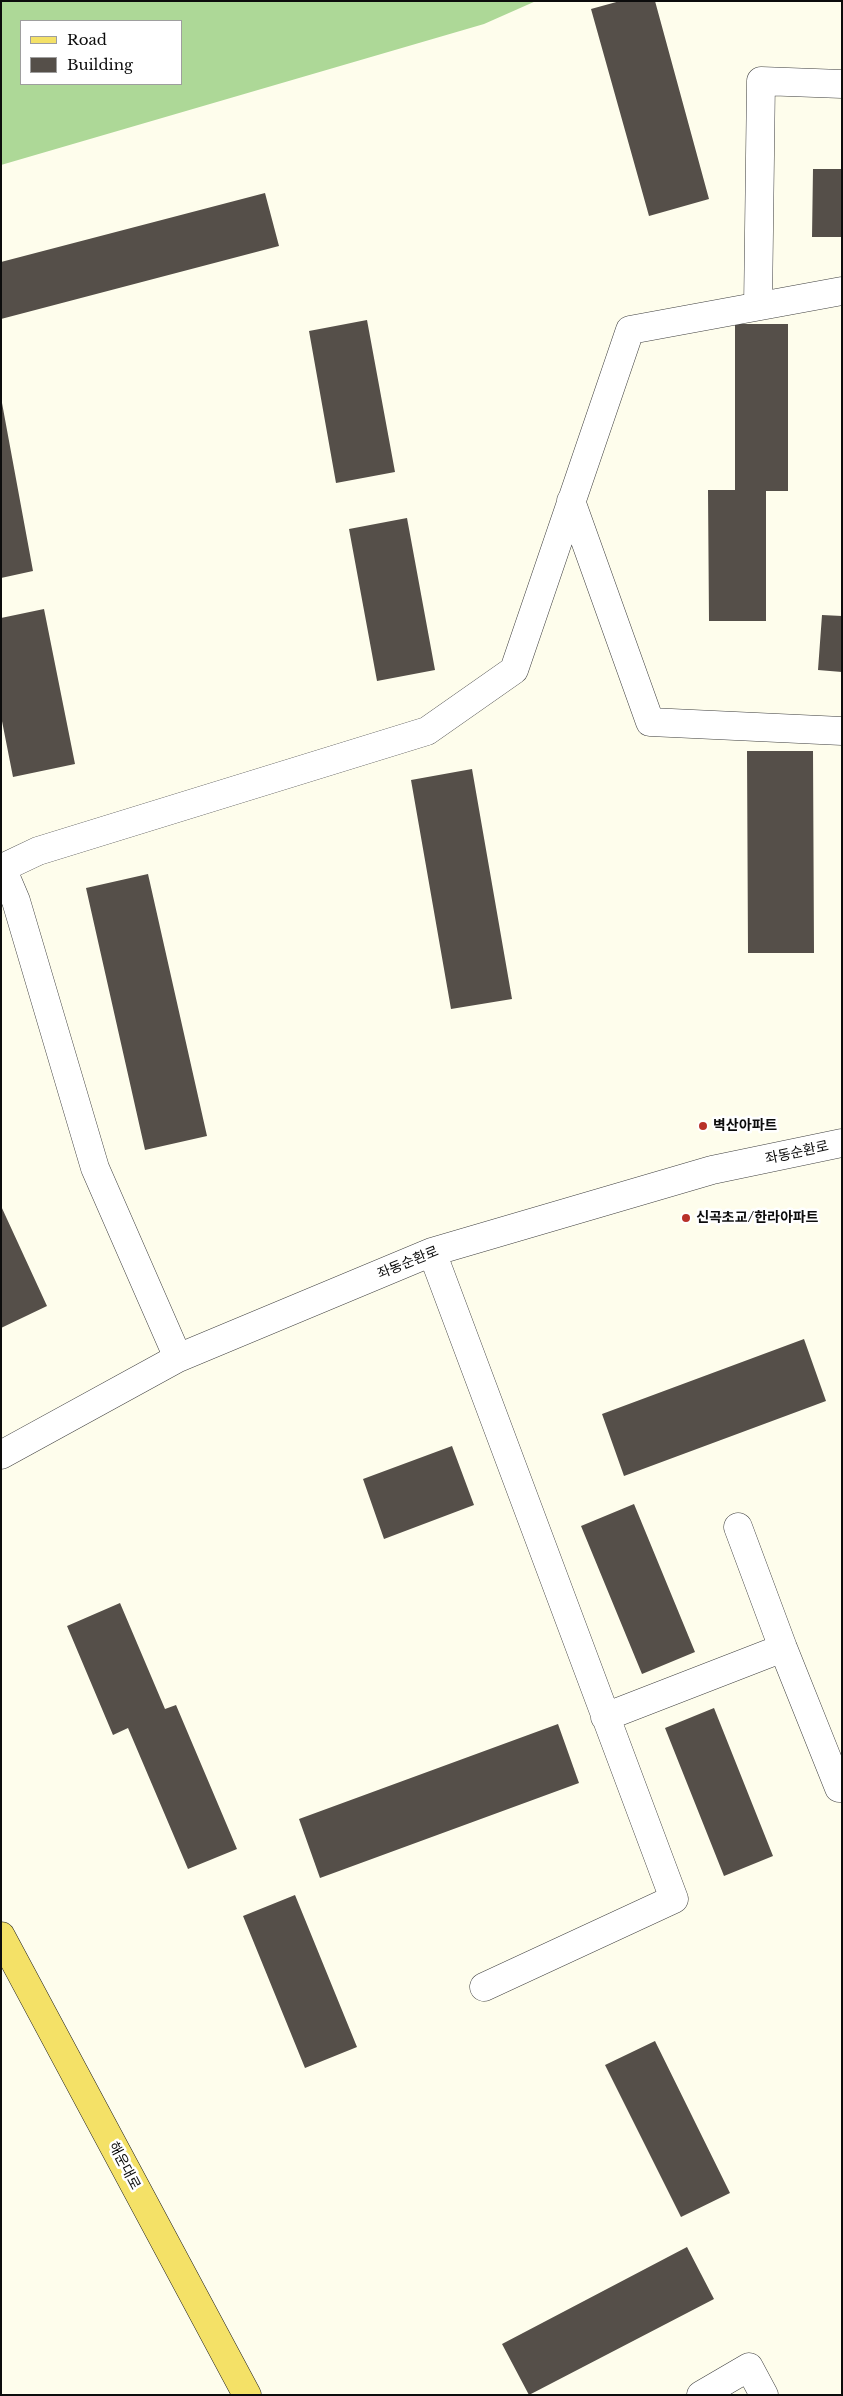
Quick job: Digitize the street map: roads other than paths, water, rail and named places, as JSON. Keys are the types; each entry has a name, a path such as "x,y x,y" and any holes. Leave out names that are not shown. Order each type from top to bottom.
{"main road":[{"name":"해운대로","path":"1,1936 247,2395"}],"street":[{"path":"758,306 761,81 842,84"},
{"path":"178,1358 95,1168 8,905 2,868 38,851 426,731 514,670 630,330 842,291"},
{"path":"572,501 650,722 842,731"},
{"name":"좌동순환로","path":"1,1455 178,1358 432,1252 712,1170 842,1143"},
{"path":"432,1252 674,1899 484,1987"},
{"path":"738,1527 783,1648 839,1788"},
{"path":"605,1717 783,1648"},
{"path":"701,2395 749,2366 764,2395"}],"place":[{"name":"벽산아파트","path":"703,1126"},
{"name":"신곡초교/한라아파트","path":"686,1218"}]}
